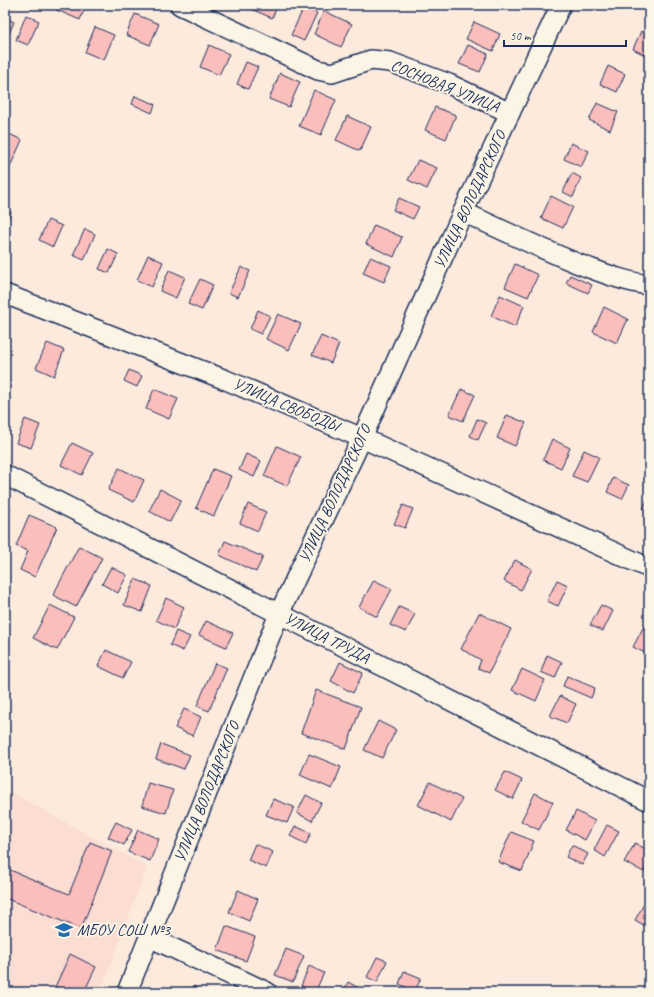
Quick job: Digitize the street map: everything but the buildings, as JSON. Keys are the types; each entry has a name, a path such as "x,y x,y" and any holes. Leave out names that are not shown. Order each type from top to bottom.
{"street":[{"name":"СОСНОВАЯ УЛИЦА","path":"180,5 318,70 332,73 371,60 390,62 449,84 510,113"},
{"name":"УЛИЦА ВОЛОДАРСКОГО","path":"127,992 279,614 362,438 463,212 561,5"},
{"path":"463,212 567,259 617,279 649,285"},
{"name":"УЛИЦА СВОБОДЫ","path":"5,294 226,380 362,438 649,568"},
{"name":"УЛИЦА ТРУДА","path":"5,475 649,801"},
{"path":"149,937 267,992"}],"shaded area":[{"name":"МБОУ СОШ №3","path":"5,789 147,867 101,992 5,992"}],"place":[{"name":"МБОУ СОШ №3","path":"64,930"}]}
